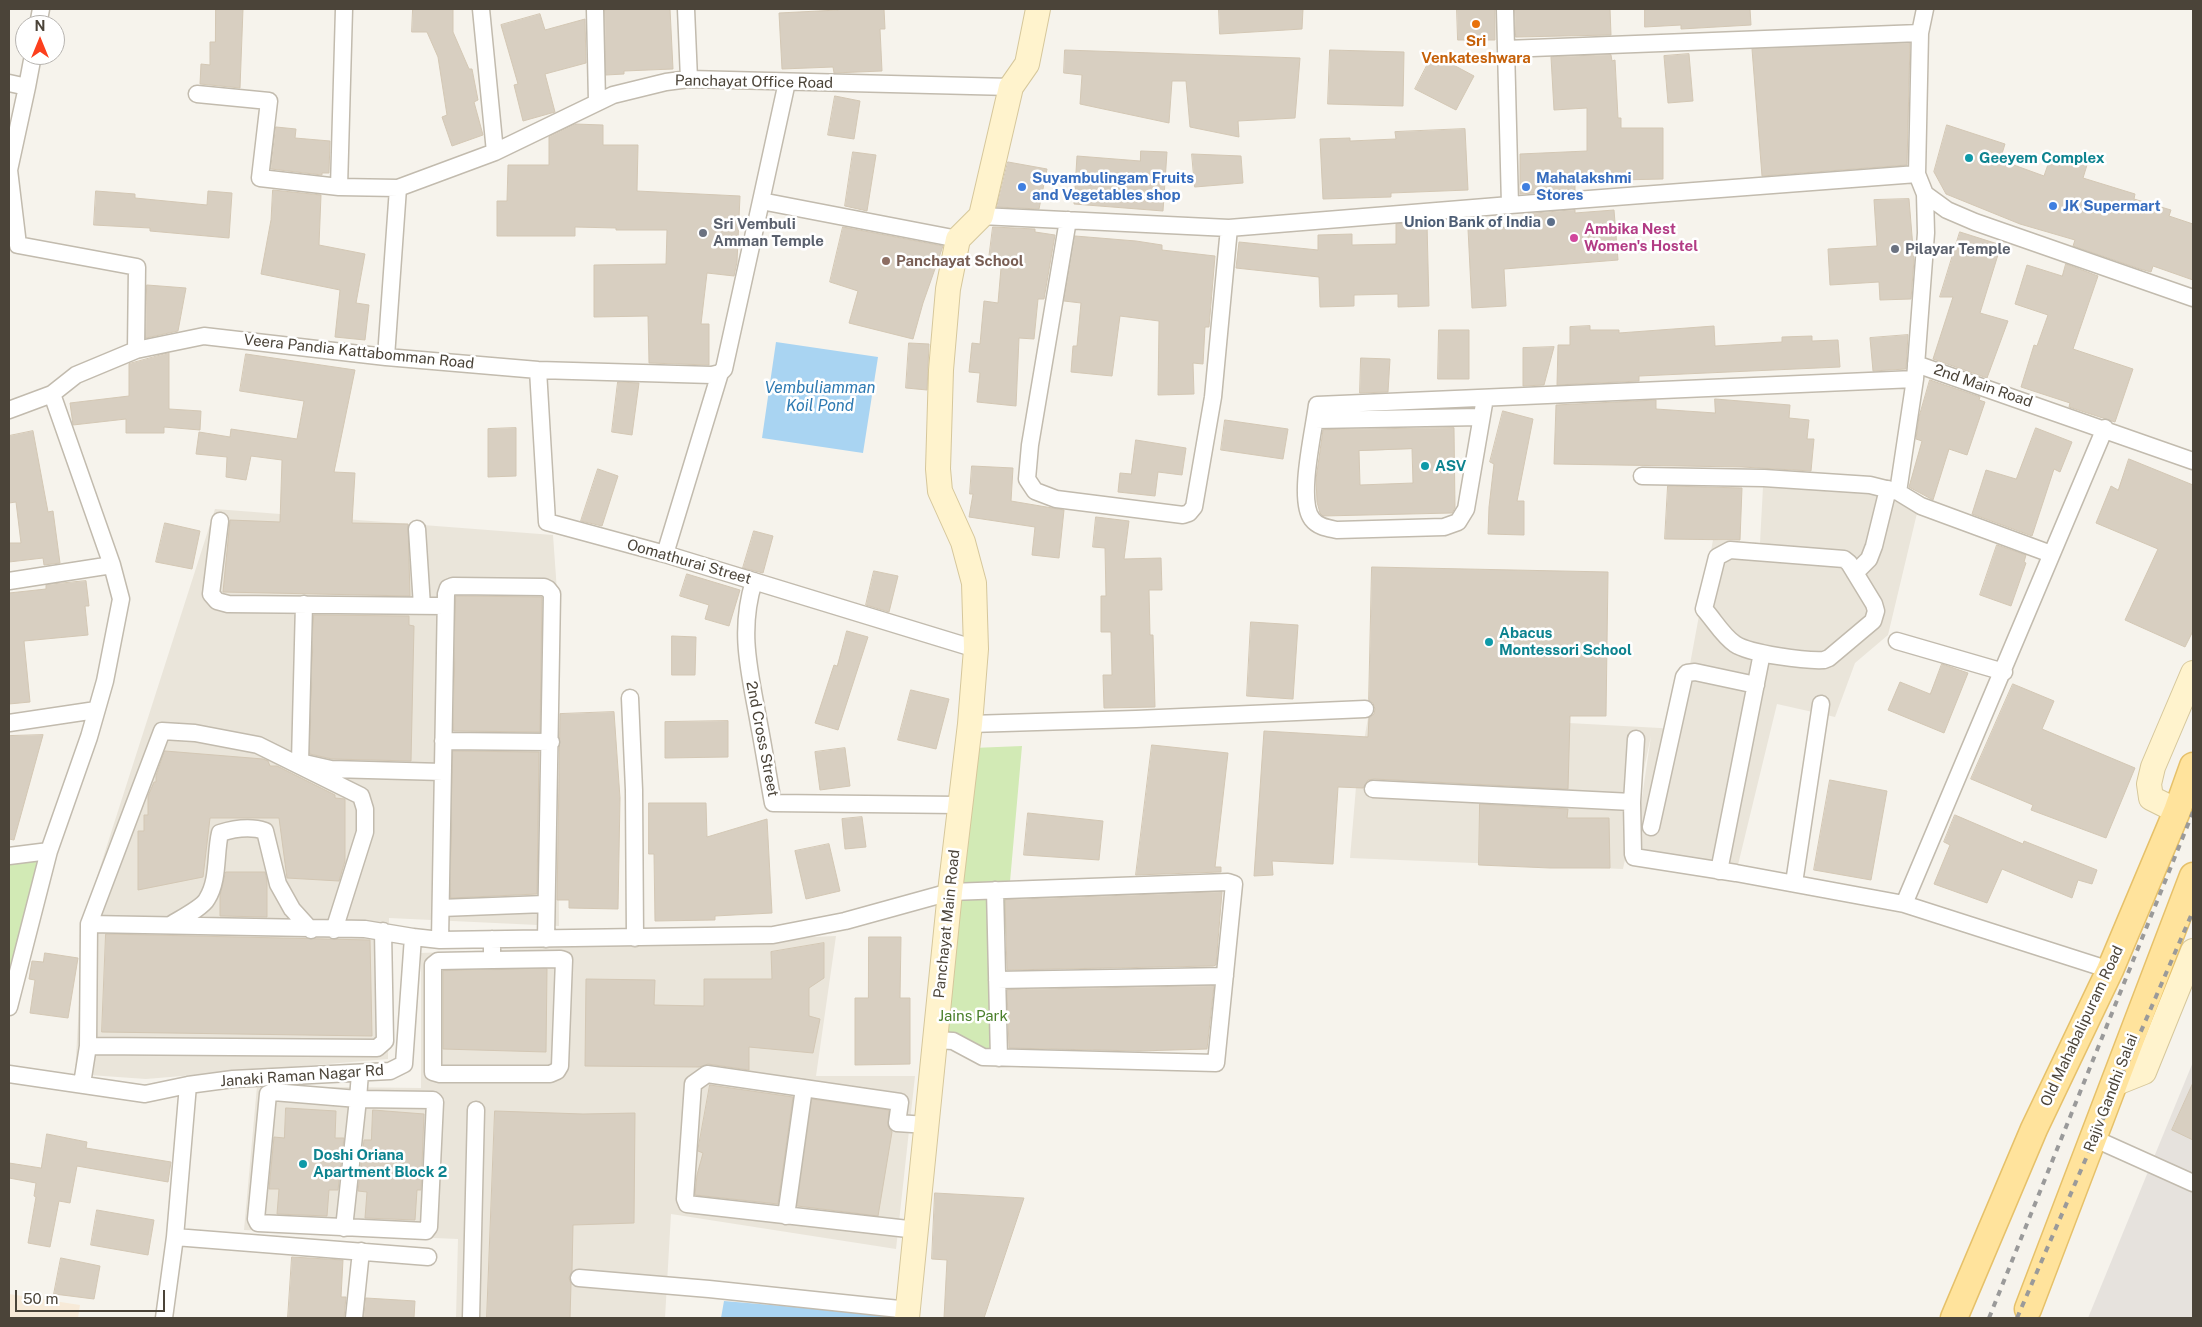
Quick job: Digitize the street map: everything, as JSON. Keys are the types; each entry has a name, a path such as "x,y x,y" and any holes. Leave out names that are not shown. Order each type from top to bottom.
{"main road":[{"name":"Old Mahabalipuram Road","path":"2110,970 2177,811 2193,766"},
{"name":"Rajiv Gandhi Salai","path":"2028,1309 2193,876"},
{"path":"1954,1318 2034,1129 2110,970"}],"street":[{"path":"339,187 344,9"},
{"path":"481,9 495,152"},
{"path":"595,9 597,102"},
{"path":"686,9 689,79"},
{"path":"761,201 958,239 981,216 1011,87 1027,64 1038,9"},
{"path":"1505,9 1510,204"},
{"name":"2nd Main Road","path":"1925,9 1920,33 1917,174 1925,194 1926,233 1915,371 2105,428 2193,461"},
{"path":"1506,49 1920,33"},
{"path":"31,65 9,170 18,245 137,267 136,350"},
{"name":"Panchayat Office Road","path":"197,94 269,101 260,178 339,187 398,188 495,152 613,95 666,82 689,79 1011,87"},
{"path":"665,554 722,371 787,82"},
{"path":"9,83 27,87"},
{"path":"981,216 1229,228 1510,204 1917,174"},
{"path":"386,357 398,188"},
{"path":"1925,194 1947,210 1975,222 2193,298"},
{"path":"1068,220 1030,445 1027,479 1035,491 1056,499 1182,515 1189,513 1194,507 1213,397 1229,228"},
{"name":"Panchayat Main Road","path":"908,1314 959,806 970,724 976,649 974,583 962,542 940,491 938,469 941,370 948,289 958,239"},
{"name":"Veera Pandia Kattabomman Road","path":"9,410 52,394 76,376 136,350 204,336 386,357 538,370 700,375 722,371"},
{"name":"Oomathurai Street","path":"538,370 547,522 665,554 976,649"},
{"path":"1316,413 1485,398 1915,371 1893,490 1869,559 1856,573"},
{"path":"9,1007 49,850 105,681 121,599 112,565 52,394"},
{"path":"1316,413 1305,491 1312,519 1322,526 1337,530 1444,527 1458,522 1466,509 1485,398"},
{"path":"1316,413 1482,417"},
{"path":"1904,904 2004,672 2051,554 2105,428"},
{"path":"1642,476 1764,478 1870,485 1893,490 1921,506 2051,554"},
{"path":"220,520 211,594 217,601 228,604 445,606"},
{"path":"417,528 422,606"},
{"path":"1730,550 1844,559 1849,563 1874,604 1876,611 1873,621 1830,658 1824,660 1762,653 1741,648 1733,642 1704,609 1717,557 1730,550"},
{"path":"9,581 112,565"},
{"name":"2nd Cross Street","path":"754,581 745,617 746,641 751,684 773,803 959,806"},
{"path":"443,940 441,908 445,606 448,588 453,586 548,589 552,594 545,904 546,939"},
{"path":"304,604 300,762 331,769 443,772"},
{"path":"1897,641 2004,672"},
{"path":"1719,871 1762,653"},
{"path":"1651,827 1684,677 1687,673 1695,672 1756,685"},
{"path":"2177,811 2151,798 2148,784 2153,767 2193,673"},
{"path":"630,698 634,790 635,938"},
{"path":"1794,883 1821,704"},
{"path":"970,724 1365,709"},
{"path":"9,722 96,710"},
{"path":"82,1084 88,1046 90,924 162,731 195,733 258,744 361,796 365,809 365,832 334,930"},
{"path":"1636,739 1632,802 1632,854 1634,858 1794,883 1904,904 2110,970"},
{"path":"443,741 550,742"},
{"path":"1373,789 1632,802"},
{"path":"172,924 207,900 216,870 220,833 233,829 254,827 265,831 278,884 292,909 311,930"},
{"path":"9,856 49,850"},
{"path":"90,924 172,924 383,931 443,940 773,935 845,921 950,892 1228,882 1234,884 1216,1063 983,1057 953,1041 935,1040"},
{"path":"995,890 999,1058"},
{"path":"441,908 545,904"},
{"path":"88,1046 377,1048 385,1041 383,931"},
{"name":"Janaki Raman Nagar Rd","path":"9,1074 145,1094 188,1085 233,1079 390,1071 404,1064 413,937"},
{"path":"492,939 492,960"},
{"path":"2114,1084 2144,1072 2193,951"},
{"path":"561,958 564,960 560,1066 557,1071 550,1074 440,1074 433,1072 433,965 438,961 492,960 561,958"},
{"path":"997,980 1225,976"},
{"path":"344,1228 360,1073"},
{"path":"917,1230 687,1204 685,1199 693,1084 706,1074 900,1102 897,1123 927,1125"},
{"path":"164,1318 175,1238 188,1085"},
{"path":"786,1216 804,1088"},
{"path":"268,1094 358,1099 433,1100 435,1102 429,1226 426,1231 258,1223 256,1219 268,1094"},
{"path":"472,1318 476,1110"},
{"path":"2093,1138 2193,1183"},
{"path":"175,1238 428,1257"},
{"path":"354,1318 362,1251"},
{"path":"580,1278 709,1288 908,1314"}],"shaded area":[{"path":"1763,487 1872,494 1918,509 1888,635 1855,663 1835,717 1777,704 1737,869 1634,852 1651,736 1623,869 1350,858 1356,787 1369,712 1678,729 1713,540 1760,543"},
{"path":"215,509 553,535 557,591 559,926 389,918 388,1059 146,1079 75,1074 84,917"},
{"path":"836,936 816,1076 915,1076 896,1249 671,1214 665,1318 456,1318 458,1239 244,1230 257,1086 421,1088 421,953"},
{"path":"2193,1062 2193,1318 2088,1318"},
{"path":"9,1294 80,1305 78,1318 9,1318"}],"green space":[{"name":"Jains Park","path":"1022,746 995,1051 945,1048 973,748"},
{"path":"39,858 9,981 9,861"}],"water":[{"name":"Vembuliamman Koil Pond","path":"776,342 878,357 863,453 762,438"},
{"path":"724,1301 889,1315 888,1318 721,1318"}],"building":[{"path":"216,9 243,9 240,88 200,84 201,64 210,65 210,42 215,42"},
{"path":"413,9 453,9 453,32 469,69 472,69 478,100 474,102 483,135 452,146 442,117 447,115 438,57 427,32 412,32"},
{"path":"605,9 670,9 673,69 624,71 624,74 606,75"},
{"path":"838,9 884,9 885,29 880,29 882,71 834,73 833,67 782,69 779,13"},
{"path":"1219,9 1303,9 1302,29 1220,34"},
{"name":"Sri Venkateshwara","path":"1457,9 1495,9 1495,40 1458,40"},
{"path":"1515,9 1610,9 1611,35 1516,37"},
{"path":"1645,9 1750,9 1751,25 1681,29 1681,25 1645,27"},
{"path":"540,14 545,30 585,19 586,63 545,74 555,112 523,121 514,85 518,84 501,25"},
{"path":"1910,43 1907,165 1762,176 1752,49"},
{"path":"1065,50 1300,58 1295,118 1238,121 1239,137 1190,127 1186,81 1172,81 1169,123 1080,104 1082,75 1064,73"},
{"path":"1330,50 1404,52 1403,106 1328,104"},
{"path":"1433,54 1474,76 1456,110 1415,89"},
{"path":"1689,54 1693,101 1668,103 1664,56"},
{"path":"1611,55 1612,61 1615,60 1618,118 1621,118 1621,128 1663,128 1663,179 1575,181 1575,190 1520,194 1520,154 1587,151 1587,108 1554,110 1551,57"},
{"path":"835,96 860,101 854,139 828,135"},
{"path":"575,124 603,125 603,145 638,145 637,191 740,196 737,262 734,276 707,273 701,324 709,324 709,365 649,363 648,316 594,317 594,265 666,264 667,230 616,230 616,228 575,227 575,236 497,236 497,201 507,201 508,165 549,165 549,137"},
{"path":"1947,125 2005,144 2000,160 2044,176 2052,153 2087,165 2083,178 2135,194 2134,199 2171,210 2169,216 2193,224 2193,280 2153,266 2151,272 2140,269 2073,246 2075,240 2020,224 1946,194 1934,172"},
{"path":"276,127 296,129 295,138 330,141 329,173 322,173 322,175 271,169"},
{"path":"1465,129 1468,190 1391,193 1391,197 1323,199 1320,139 1350,138 1350,141 1396,139 1395,132"},
{"path":"1141,151 1167,152 1163,211 1074,204 1077,156 1140,161"},
{"path":"853,152 876,155 867,211 845,206"},
{"path":"1192,154 1241,156 1243,183 1195,187"},
{"name":"Suyambulingam Fruits and Vegetables shop","path":"1008,162 1047,169 1039,209 997,207"},
{"path":"273,190 321,195 319,245 365,254 356,303 369,305 365,340 335,337 340,290 261,274 271,220"},
{"path":"96,191 135,194 135,198 207,205 208,191 232,193 229,238 150,231 150,228 94,225"},
{"name":"Pilayar Temple","path":"1909,199 1914,260 1911,299 1880,300 1879,282 1830,285 1828,249 1877,246 1874,200"},
{"path":"1575,210 1575,213 1614,210 1618,260 1504,269 1506,306 1472,308 1468,229 1529,226 1528,214"},
{"path":"1427,223 1429,306 1398,307 1398,294 1354,295 1354,306 1320,307 1319,277 1236,268 1239,242 1318,250 1318,235 1352,234 1352,245 1396,244 1396,224"},
{"name":"Panchayat School","path":"843,227 943,246 923,303 913,339 849,323 858,291 830,282"},
{"path":"993,227 1035,229 1035,232 1055,235 1044,299 1038,299 1034,339 1019,338 1016,406 977,402 980,373 969,372 972,343 980,344 984,301 998,303 1001,268 988,267"},
{"path":"1960,232 2001,245 1980,313 2008,321 1987,378 1933,359 1953,297 1940,297"},
{"path":"1075,236 1136,241 1162,245 1162,250 1215,256 1209,327 1205,327 1203,364 1193,363 1194,394 1158,395 1159,321 1120,316 1112,376 1071,372 1073,346 1077,346 1081,303 1064,301"},
{"path":"2066,264 2098,276 2073,349 2133,369 2115,422 2069,407 2070,403 2021,387 2034,345 2037,346 2048,315 2015,304 2027,265 2062,276"},
{"path":"147,285 186,288 178,331 146,338"},
{"path":"1590,326 1590,330 1619,330 1619,333 1714,326 1715,346 1782,342 1782,337 1812,336 1812,341 1838,340 1840,367 1639,376 1639,381 1557,385 1558,345 1570,345 1570,327"},
{"path":"1439,330 1469,330 1469,379 1438,379"},
{"path":"1908,335 1906,369 1873,371 1870,338"},
{"path":"909,343 929,344 927,390 906,388"},
{"path":"1554,347 1544,385 1523,386 1523,348"},
{"path":"169,353 169,409 201,411 200,430 164,427 164,433 126,433 126,419 73,425 70,403 129,396 129,364"},
{"path":"246,354 355,370 334,472 355,473 352,523 408,524 410,596 223,592 230,520 280,522 282,460 251,456 246,480 226,477 227,457 196,454 199,432 230,437 231,429 297,439 304,401 240,391"},
{"path":"1361,358 1390,359 1388,392 1360,393"},
{"path":"1930,380 1980,397 1979,400 1985,402 1967,455 1949,449 1933,500 1909,487 1922,441 1916,439 1919,417"},
{"path":"618,382 639,383 632,435 612,432"},
{"path":"1715,399 1790,405 1789,418 1809,420 1807,439 1814,439 1811,471 1742,467 1554,464 1556,405 1656,400 1656,409 1715,413"},
{"path":"1503,411 1533,419 1517,501 1524,501 1524,535 1488,534 1494,464 1490,462"},
{"path":"1225,420 1288,429 1283,459 1221,450"},
{"path":"516,428 516,476 488,477 488,429"},
{"name":"ASV","path":"1454,428 1455,508 1452,513 1323,516 1320,513 1317,502 1316,479 1323,430","holes":["1412,449 1413,483 1360,485 1359,451"]},
{"path":"2036,428 2072,442 2060,472 2054,469 2032,536 1972,514 1986,470 2016,479"},
{"path":"33,431 48,512 53,511 60,563 44,565 43,558 9,562 9,543 21,543 16,502 9,503 9,436"},
{"path":"1136,440 1186,448 1182,475 1158,472 1155,496 1118,492 1120,473 1131,474"},
{"path":"2129,459 2193,485 2193,631 2185,647 2125,620 2158,549 2096,523 2111,486 2118,490"},
{"path":"972,466 1013,468 1011,501 1064,510 1059,558 1032,555 1035,527 969,517 973,494 970,494"},
{"path":"598,469 618,476 602,526 581,521"},
{"path":"1668,486 1742,488 1740,540 1665,539"},
{"path":"1096,517 1129,521 1124,559 1161,558 1162,590 1149,590 1150,635 1153,635 1155,707 1104,708 1103,675 1112,675 1111,632 1101,632 1101,596 1106,596 1105,548 1093,547"},
{"path":"165,523 200,531 192,569 156,562"},
{"path":"754,531 773,536 763,573 743,568"},
{"path":"1997,545 2026,555 2024,562 2026,563 2011,606 1980,595"},
{"path":"1372,567 1608,572 1606,716 1570,716 1568,789 1374,779 1368,780 1363,788 1338,787 1333,864 1272,861 1273,875 1254,876 1264,731 1368,737 1369,718 1374,714 1375,709 1373,703 1369,700"},
{"path":"874,571 898,576 889,612 866,605"},
{"path":"687,574 740,590 729,626 705,619 709,605 680,596"},
{"path":"86,581 89,606 85,606 88,635 24,641 30,702 9,704 9,593 46,589 46,585"},
{"path":"456,596 542,597 540,732 454,731"},
{"path":"314,615 409,616 409,625 414,626 411,761 332,759 310,754"},
{"path":"1251,622 1298,625 1293,699 1247,696"},
{"path":"847,631 868,637 838,730 815,723 834,665 837,666"},
{"path":"672,636 696,637 695,675 672,675"},
{"path":"1942,664 1968,673 1944,733 1888,710 1900,682 1930,694"},
{"path":"2013,684 2054,701 2042,729 2135,768 2106,838 2031,810 2033,805 1971,779"},
{"path":"911,690 949,699 936,749 898,740"},
{"path":"614,712 620,798 618,909 569,908 569,900 557,900 560,714"},
{"path":"728,721 728,757 665,758 665,722"},
{"path":"43,735 14,840 9,839 9,736"},
{"path":"1152,745 1228,753 1215,867 1221,867 1221,872 1136,875"},
{"path":"845,748 850,786 820,790 815,752"},
{"path":"165,751 263,759 268,761 270,766 277,766 335,795 335,798 345,799 345,861 339,881 287,878 279,818 210,818 203,877 138,890 138,831 144,831 144,815 148,815 148,796 154,782 156,782 156,776"},
{"path":"453,751 539,752 537,894 451,898"},
{"path":"1830,780 1887,791 1871,880 1814,870"},
{"path":"649,803 706,803 707,837 767,819 772,913 715,916 715,920 655,921 654,854 649,854"},
{"path":"1480,804 1568,809 1567,818 1609,818 1610,868 1479,865"},
{"path":"1028,813 1103,821 1099,860 1024,855"},
{"path":"1955,815 2023,844 2024,841 2097,870 2092,884 2078,880 2072,898 2002,869 1987,903 1934,884 1950,845 1944,842"},
{"path":"862,817 866,847 845,849 842,819"},
{"path":"829,844 840,891 806,899 795,851"},
{"path":"226,872 265,872 267,881 267,917 220,916 220,896"},
{"path":"1222,892 1216,965 1007,970 1005,900"},
{"path":"106,934 370,940 372,1036 102,1032"},
{"path":"869,937 901,937 900,998 910,998 910,1064 855,1065 855,998 868,998"},
{"path":"824,943 824,978 809,988 809,1016 820,1019 813,1053 749,1047 749,1070 708,1064 699,1067 585,1066 586,979 655,980 654,1005 704,1006 704,979 772,979 771,952"},
{"path":"45,953 78,958 68,1018 30,1013 35,980 29,979 32,961 43,962"},
{"path":"547,969 546,1052 443,1049 443,971"},
{"path":"1214,986 1207,1049 1139,1051 1009,1048 1007,990"},
{"path":"2193,1083 2193,1140 2172,1130"},
{"path":"710,1085 793,1097 778,1204 695,1195 697,1175 703,1153 698,1151"},
{"path":"812,1099 889,1110 888,1126 892,1132 878,1216 797,1206"},
{"name":"Doshi Oriana Apartment Block 2","path":"286,1108 336,1111 335,1138 344,1138 338,1190 329,1190 327,1216 277,1214 279,1189 269,1189 274,1137 284,1138"},
{"path":"373,1110 424,1114 421,1190 417,1190 415,1220 365,1218 367,1192 358,1191 364,1140 371,1140"},
{"path":"495,1111 583,1114 635,1113 634,1223 573,1225 572,1271 569,1278 571,1284 570,1318 487,1318"},
{"path":"47,1134 87,1142 86,1148 171,1162 168,1182 77,1166 70,1203 59,1201 50,1247 28,1243 36,1197 34,1196 36,1183 9,1178 9,1163 41,1168"},
{"path":"935,1193 1024,1198 984,1318 944,1318 947,1260 932,1259"},
{"path":"97,1210 154,1220 148,1255 91,1245"},
{"path":"292,1257 343,1260 341,1297 346,1297 344,1318 288,1318"},
{"path":"61,1258 100,1266 94,1299 54,1294"},
{"path":"366,1298 415,1301 414,1318 364,1318"}],"railway":[{"path":"1989,1318 2193,812"},
{"path":"2017,1318 2193,911"}],"place":[{"name":"Sri Venkateshwara","path":"1476,24"},
{"name":"Geeyem Complex","path":"1969,158"},
{"name":"Suyambulingam Fruits and Vegetables shop","path":"1022,187"},
{"name":"Mahalakshmi Stores","path":"1526,187"},
{"name":"JK Supermart","path":"2053,206"},
{"name":"Union Bank of India","path":"1551,222"},
{"name":"Sri Vembuli Amman Temple","path":"703,233"},
{"name":"Ambika Nest Women's Hostel","path":"1574,238"},
{"name":"Pilayar Temple","path":"1895,249"},
{"name":"Panchayat School","path":"886,261"},
{"name":"ASV","path":"1425,466"},
{"name":"Abacus Montessori School","path":"1489,642"},
{"name":"Doshi Oriana Apartment Block 2","path":"303,1164"}]}
